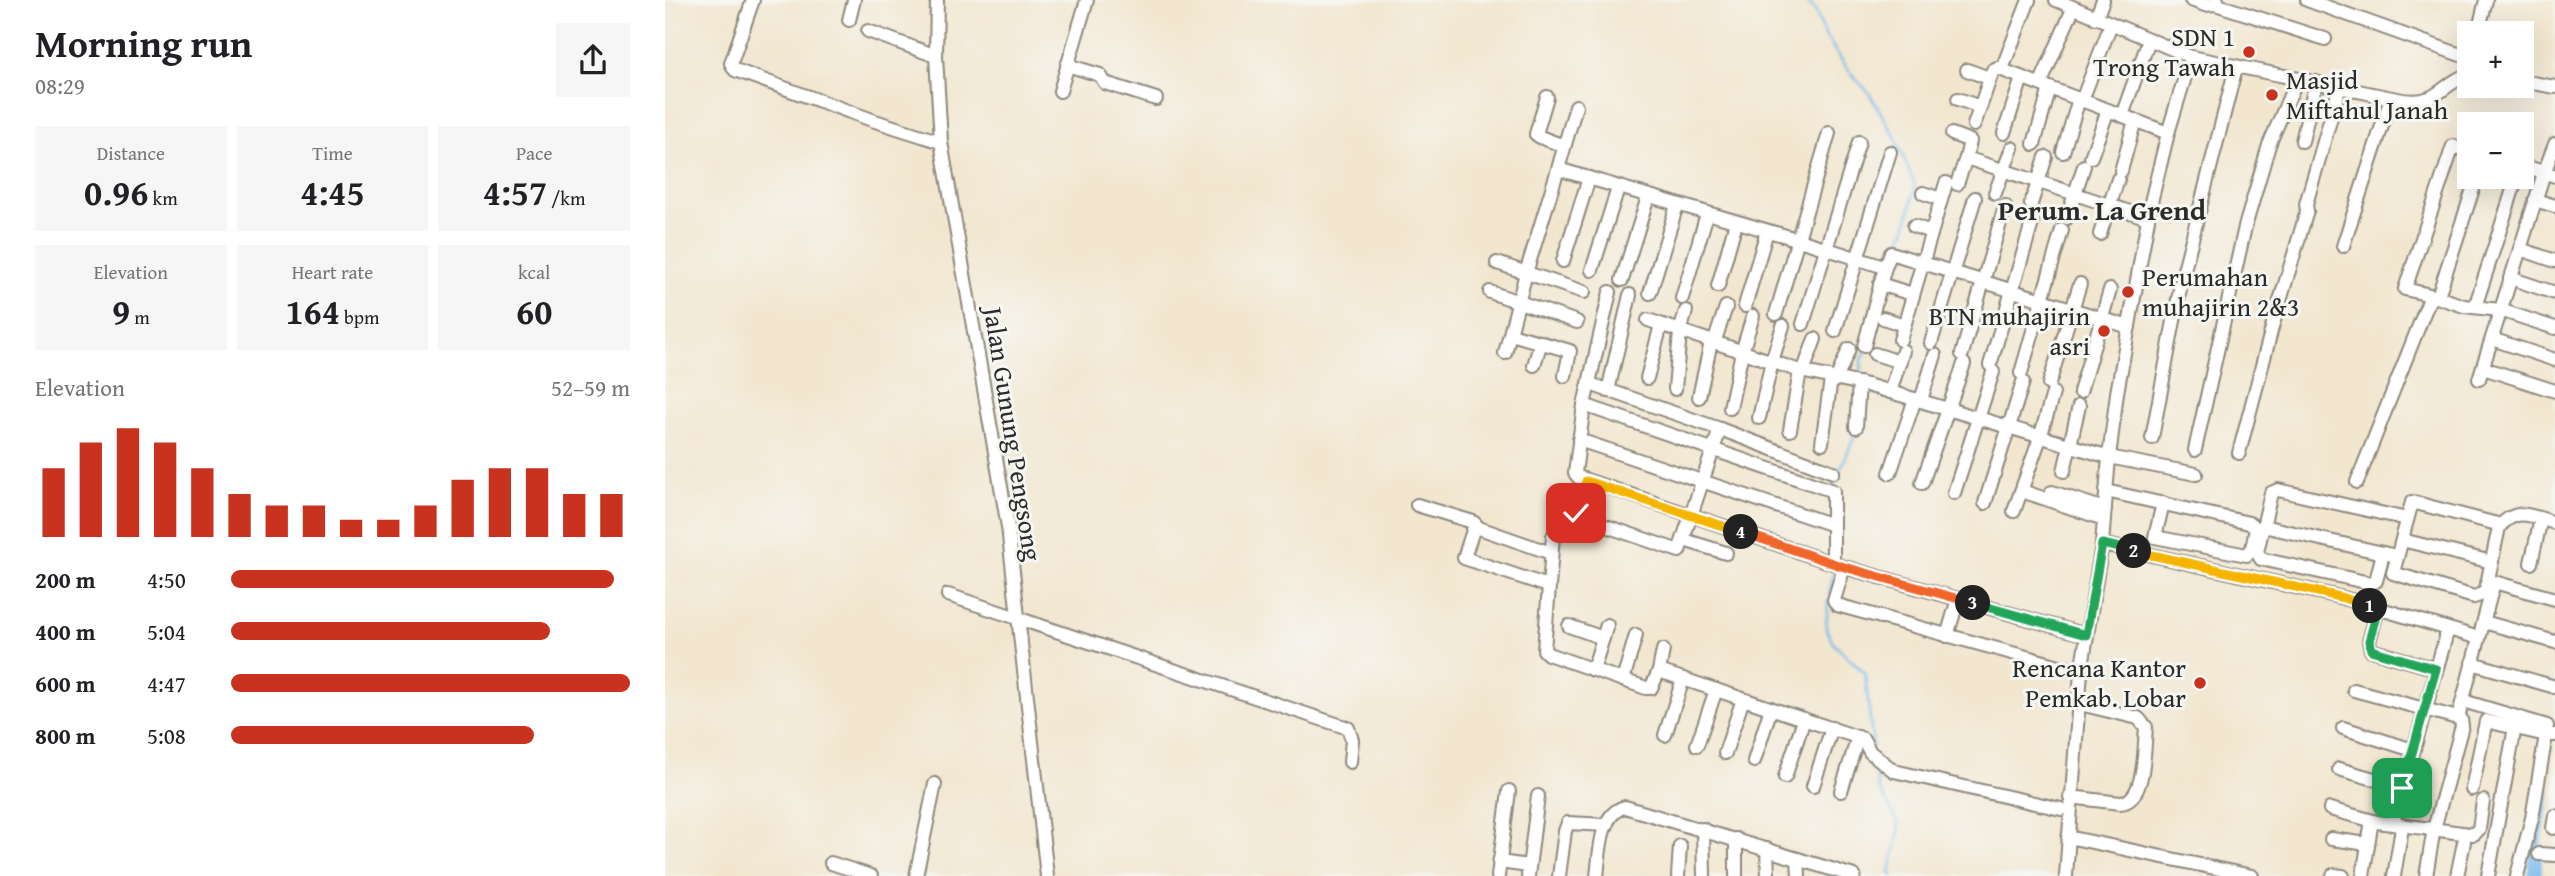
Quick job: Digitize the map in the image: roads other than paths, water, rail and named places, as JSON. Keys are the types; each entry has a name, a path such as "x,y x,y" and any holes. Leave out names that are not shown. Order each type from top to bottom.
{"street":[{"path":"753,0 731,63 732,68 875,121 941,142"},
{"path":"849,20 854,0"},
{"name":"Jalan Gunung Pengsong","path":"937,0 936,56 941,142 1003,489 1047,876"},
{"path":"1060,91 1087,0"},
{"path":"2004,64 2029,0"},
{"path":"2056,0 2191,57 2236,67 2410,101 2442,93 2457,80"},
{"path":"2096,18 2102,0"},
{"path":"2192,0 2205,5 2216,2 2325,39"},
{"path":"2307,0 2457,54"},
{"path":"2481,21 2486,0"},
{"path":"2034,144 2046,84 2073,9"},
{"path":"2063,152 2111,24"},
{"path":"868,32 936,56"},
{"path":"2124,110 2149,40"},
{"path":"2066,876 2081,672 2102,544 2109,457 2148,218 2168,133 2191,57"},
{"path":"1067,65 1100,75 1105,83 1156,99"},
{"path":"2152,438 2182,278 2236,67"},
{"path":"1974,125 1989,78 1995,68 2082,97 2168,133"},
{"path":"1967,70 1989,78"},
{"path":"2004,133 2022,78"},
{"path":"2195,450 2245,227 2269,145 2297,79"},
{"path":"2302,141 2316,82"},
{"path":"2534,83 2555,87"},
{"path":"2239,453 2340,86"},
{"path":"1547,97 1537,134 1564,146"},
{"path":"2343,246 2391,98"},
{"path":"1958,99 1980,107"},
{"path":"1506,353 1526,273 1576,106"},
{"path":"1985,503 2064,224 2108,110"},
{"path":"2100,234 2135,120"},
{"path":"1776,314 1829,133"},
{"path":"1890,392 1901,351 1903,326 1941,199 1966,158 1970,141 1952,134"},
{"path":"1803,324 1860,142"},
{"path":"2555,144 2549,174 2535,200 2481,373 2555,391"},
{"path":"2457,147 2453,146 2405,289 2458,304 2500,310 2555,328"},
{"path":"1995,193 2012,148"},
{"path":"1835,331 1889,152"},
{"path":"1954,493 1978,417 2046,157"},
{"path":"1966,158 2148,218"},
{"path":"1558,169 1885,267"},
{"path":"1563,261 1589,178"},
{"path":"1592,270 1618,188"},
{"path":"2357,482 2423,316 2436,296 2473,189"},
{"path":"2475,307 2513,189"},
{"path":"1923,193 1941,199"},
{"path":"1622,280 1648,197"},
{"path":"1891,473 1918,400 1952,271 1975,198"},
{"path":"2535,200 2555,206"},
{"path":"1650,293 1677,205"},
{"path":"1922,483 1963,359 1982,281 2005,206"},
{"path":"1675,388 1684,304 1707,214"},
{"path":"1718,286 1736,222"},
{"path":"1913,226 1931,232"},
{"path":"1730,408 1767,231"},
{"path":"2520,249 2555,261"},
{"path":"1864,346 1885,285 1885,267 1895,254 2129,327"},
{"path":"1497,263 1584,292"},
{"path":"2510,278 2555,293"},
{"path":"2014,511 2040,438 2071,309 2080,284"},
{"path":"1885,285 1912,294"},
{"path":"2080,392 2110,290"},
{"path":"1490,292 1577,322"},
{"path":"1610,292 1584,405 1575,473 1578,477 1838,565 2086,635"},
{"path":"1608,391 1630,295"},
{"path":"1699,397 1712,342 1726,307"},
{"path":"1883,318 1903,326"},
{"path":"1647,378 1654,322 1801,372 1863,384 2109,457 2196,474"},
{"path":"1759,418 1783,326"},
{"path":"1511,334 1570,351 1565,376"},
{"path":"1790,430 1801,372 1815,339"},
{"path":"2491,339 2555,360"},
{"path":"1534,365 1541,342"},
{"path":"1822,443 1834,380 1849,349"},
{"path":"1875,354 1901,351"},
{"path":"1590,384 1833,472"},
{"path":"1856,427 1863,384"},
{"path":"1584,405 1831,490 1838,565 1834,600 1837,606 2081,672"},
{"path":"2064,471 2079,406"},
{"path":"1586,481 1576,513 1578,517 1678,550 1684,540 1720,429"},
{"path":"1579,440 1833,525"},
{"path":"2023,487 2104,514"},
{"path":"2383,553 2376,581 2370,583 2261,559 2257,552 2271,494 2278,490 2407,519"},
{"path":"2106,491 2163,503 2249,523 2256,528 2252,549 2247,555 2155,537 2163,503"},
{"path":"2501,525 2412,502 2393,573 2474,597 2483,594 2486,589 2501,525 2515,514 2555,523"},
{"path":"1417,505 1551,553"},
{"path":"2531,563 2541,519"},
{"path":"1475,524 1464,558 1548,586"},
{"path":"2263,526 2397,556"},
{"path":"1553,536 1544,650 1548,654 1593,670 1651,688 1659,671 1663,650"},
{"path":"1684,540 1726,553"},
{"path":"2402,540 2492,562"},
{"path":"2102,544 2340,597 2479,638"},
{"path":"2458,718 2496,581 2555,599"},
{"path":"949,595 1348,728 1352,740 1350,762"},
{"path":"1947,636 1958,599"},
{"path":"2378,609 2369,641 2371,650 2436,669"},
{"path":"2484,622 2555,642"},
{"path":"1593,670 1607,625"},
{"path":"1569,626 1603,638"},
{"path":"2394,876 2402,788 2448,629"},
{"path":"1623,680 1636,635"},
{"path":"2472,663 2555,687"},
{"path":"1659,671 1858,737 1894,771 2061,809"},
{"path":"1665,735 1683,679"},
{"path":"1697,745 1716,690"},
{"path":"2354,690 2462,721 2433,832 2426,876"},
{"path":"1725,753 1743,699"},
{"path":"2463,701 2549,733"},
{"path":"2080,704 2138,718 2146,727 2140,782 2132,799 2127,803 2120,803 2070,798 2063,803 2061,809 2061,820 2068,831 2252,876"},
{"path":"1754,761 1770,708"},
{"path":"1785,777 1804,719"},
{"path":"2472,789 2483,724 2488,721 2549,733"},
{"path":"2489,876 2515,727"},
{"path":"2343,728 2413,750"},
{"path":"1812,786 1832,729"},
{"path":"2517,876 2549,733"},
{"path":"1841,791 1858,737"},
{"path":"2339,769 2402,788"},
{"path":"916,876 935,784"},
{"path":"1498,876 1509,791"},
{"path":"1499,862 1529,871 1538,796"},
{"path":"2330,809 2377,822 2433,832 2474,834 2479,829 2483,801"},
{"path":"1597,876 1607,825 1617,811 1625,807 1736,839 1831,872 1854,876"},
{"path":"1559,876 1568,823 1607,825"},
{"path":"2363,876 2371,825"},
{"path":"1703,829 1704,876"},
{"path":"1736,839 1736,876"},
{"path":"2331,839 2368,844"},
{"path":"2457,876 2464,842"},
{"path":"1680,846 1679,874 1692,876"},
{"path":"1767,849 1768,876"},
{"path":"2539,854 2555,855"},
{"path":"1798,859 1799,876"},
{"path":"831,863 871,876"},
{"path":"2333,876 2343,876"}],"waterway":[{"path":"1805,0 1815,10 1826,37 1849,71 1869,93 1896,138 1915,186 1907,225 1896,251"},
{"path":"1862,378 1861,362 1866,351"},
{"path":"1834,488 1856,433"},
{"path":"1829,595 1835,567"},
{"path":"1828,601 1826,629 1834,644 1865,673 1873,746"},
{"path":"1874,760 1878,787 1898,822 1899,831 1890,872 1892,876"},
{"path":"2535,876 2535,842 2543,790"}],"place":[{"name":"SDN 1 Trong Tawah","path":"2249,52"},
{"name":"Masjid Miftahul Janah","path":"2272,95"},
{"name":"Perumahan muhajirin 2&3","path":"2128,292"},
{"name":"BTN muhajirin asri","path":"2104,331"},
{"name":"Rencana Kantor Pemkab. Lobar","path":"2200,683"}],"district":[{"name":"Perum. La Grend","path":"2102,210"}]}
